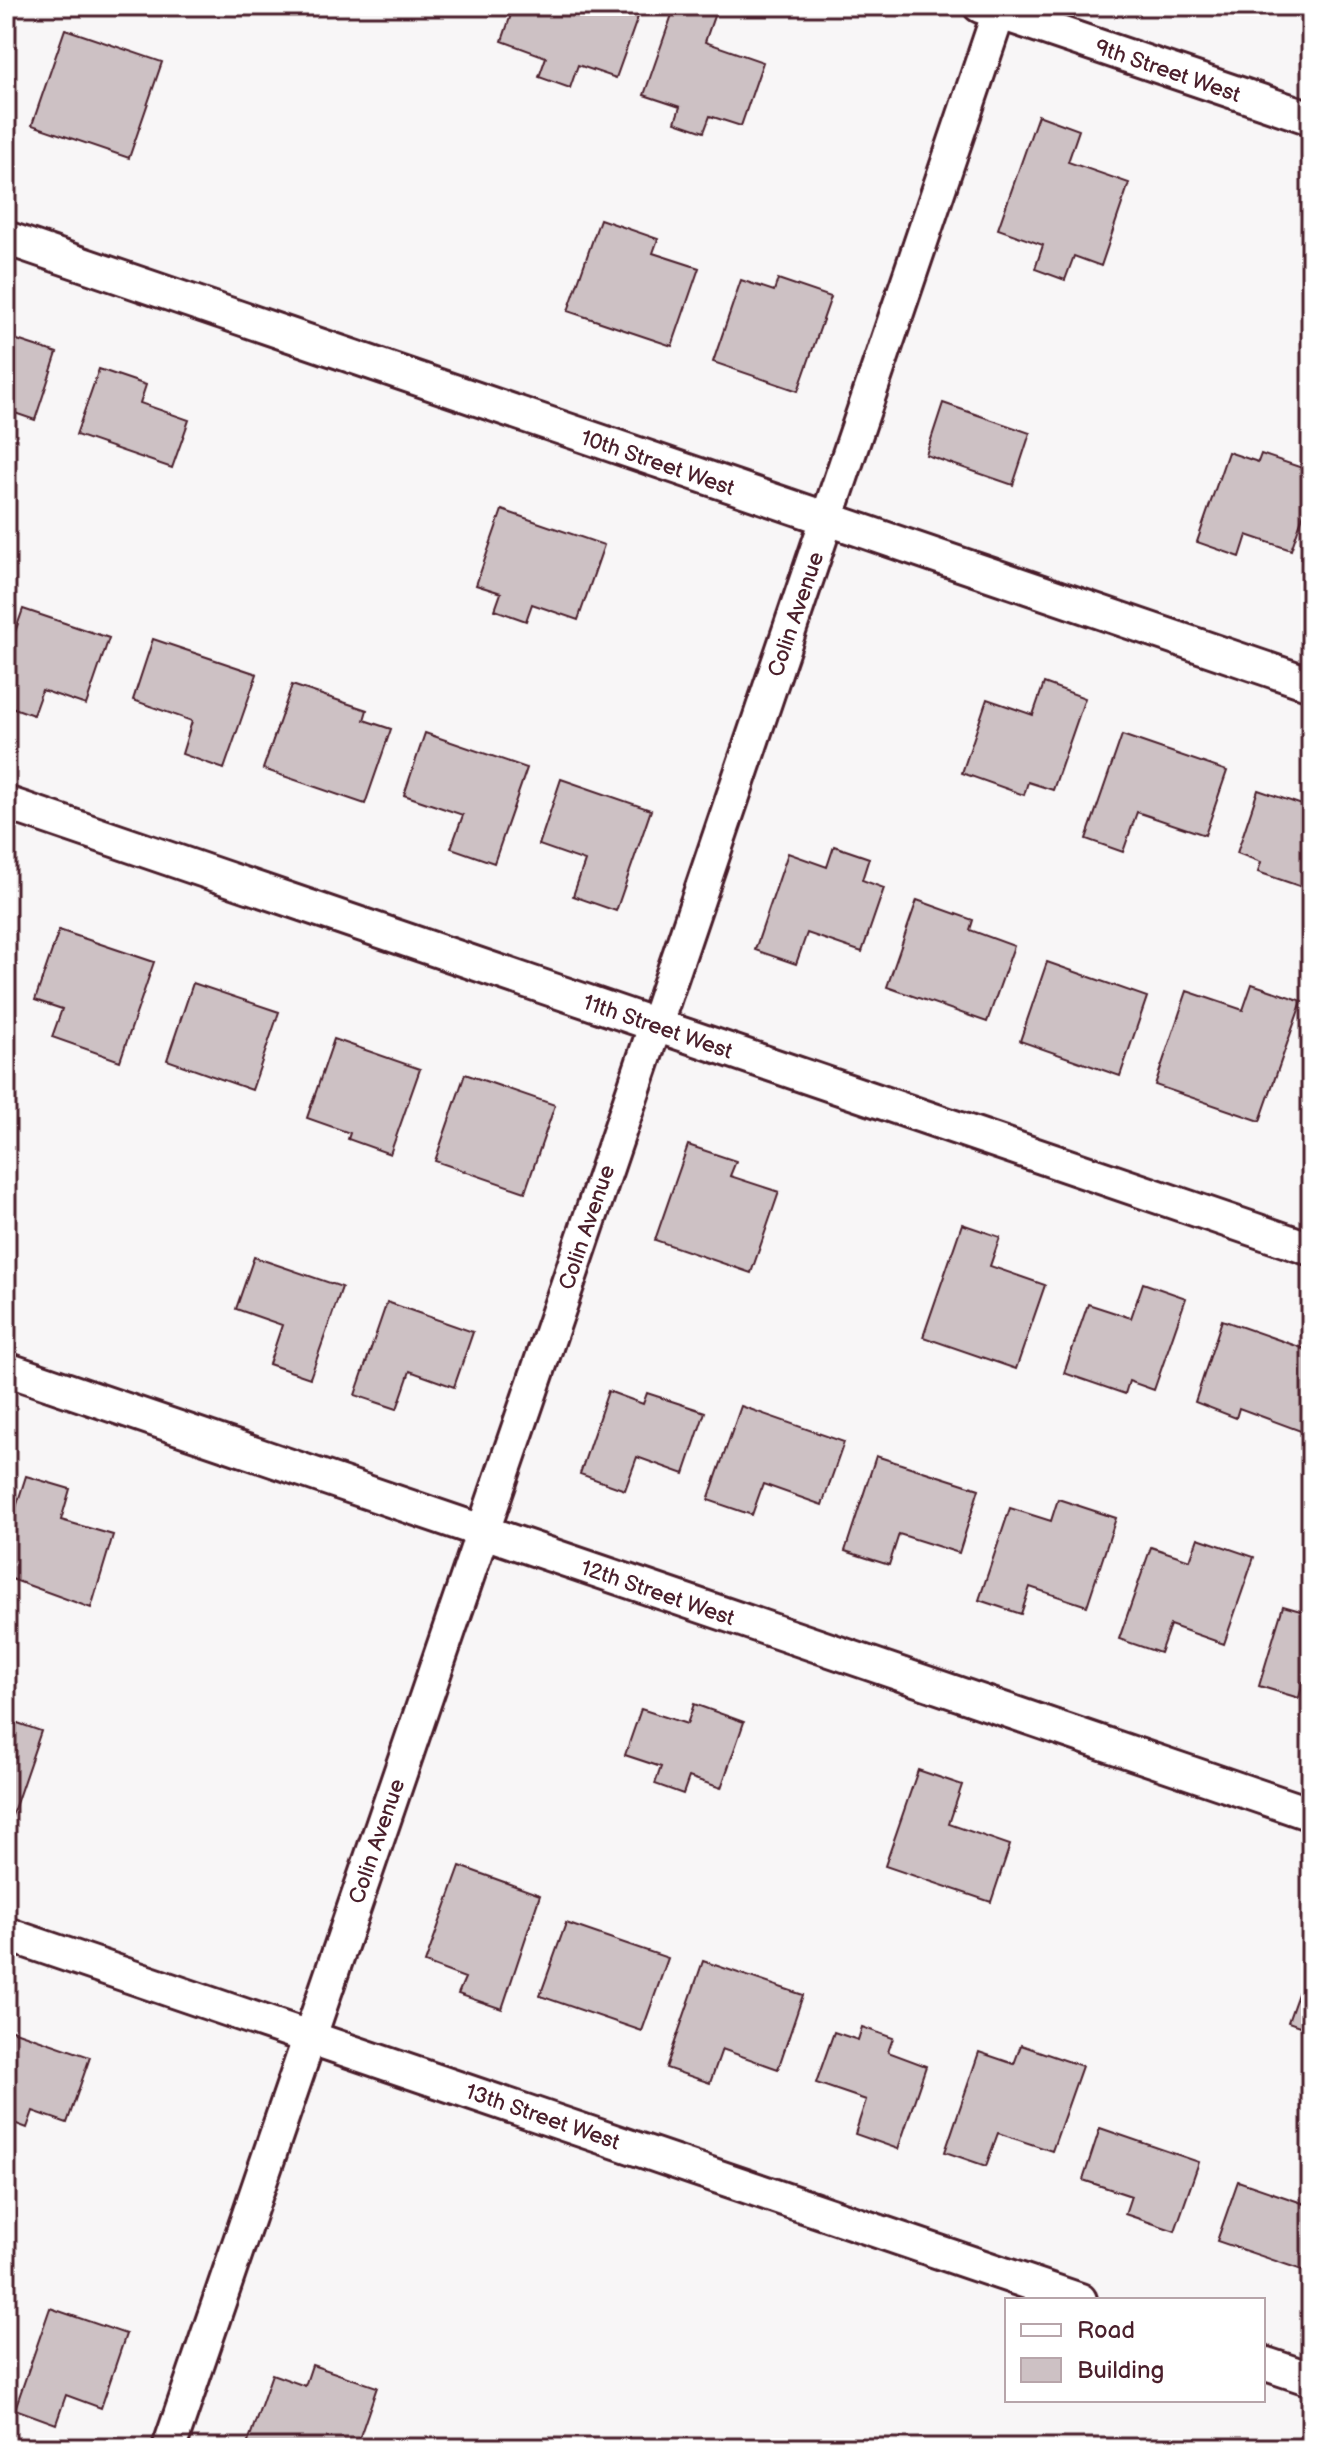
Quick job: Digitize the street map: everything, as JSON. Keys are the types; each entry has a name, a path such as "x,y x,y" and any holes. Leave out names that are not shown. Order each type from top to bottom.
{"street":[{"name":"9th Street West","path":"993,8 1311,118"},
{"name":"Colin Avenue","path":"169,2448 827,520 993,8"},
{"name":"10th Street West","path":"6,238 1311,684"},
{"name":"11th Street West","path":"6,803 1311,1249"},
{"name":"12th Street West","path":"6,1369 1311,1814"},
{"name":"13th Street West","path":"6,1934 1074,2298"},
{"path":"1265,2364 1311,2379"}],"building":[{"path":"514,6 627,6 640,11 616,78 578,65 570,88 539,77 546,57 502,41"},
{"path":"675,6 696,6 715,13 705,42 763,62 741,126 710,116 704,132 675,122 680,107 644,95"},
{"path":"65,29 162,62 129,158 32,125"},
{"path":"1038,115 1079,130 1068,162 1129,183 1101,266 1074,256 1065,280 1035,269 1043,245 998,229"},
{"path":"600,219 658,239 653,253 699,268 672,346 568,311"},
{"path":"778,279 831,297 798,391 713,362 741,280 774,291"},
{"path":"8,337 57,353 35,420 6,410"},
{"path":"99,369 146,385 140,403 189,420 172,468 76,435"},
{"path":"943,403 1030,433 1013,485 926,455"},
{"path":"1228,452 1258,462 1261,454 1311,471 1311,492 1291,550 1247,535 1240,557 1197,542"},
{"path":"502,510 604,545 578,620 532,604 526,621 495,610 501,593 476,585"},
{"path":"23,609 109,638 86,705 42,690 33,715 6,705 6,658"},
{"path":"153,639 257,674 224,769 182,754 192,721 133,700"},
{"path":"1044,683 1085,698 1053,790 1028,782 1024,795 962,773 987,699 1033,715"},
{"path":"292,685 367,710 364,720 391,729 365,804 263,769"},
{"path":"425,733 527,768 494,863 451,848 463,815 404,795"},
{"path":"1122,735 1227,771 1205,835 1137,812 1123,852 1086,839"},
{"path":"561,779 651,810 616,911 573,896 585,861 539,845"},
{"path":"1258,790 1311,808 1311,890 1258,872 1261,862 1237,853"},
{"path":"834,846 869,858 862,880 884,888 862,952 807,933 796,964 755,950 788,853 827,867"},
{"path":"917,900 973,920 970,930 1014,946 987,1022 887,987"},
{"path":"59,930 154,962 120,1061 52,1037 62,1009 35,1000"},
{"path":"1047,962 1147,997 1120,1076 1020,1041"},
{"path":"193,983 279,1012 252,1090 167,1060"},
{"path":"1252,984 1302,1001 1260,1121 1155,1085 1187,991 1243,1010"},
{"path":"334,1039 420,1069 390,1154 348,1139 350,1133 307,1118"},
{"path":"465,1074 555,1105 525,1192 435,1161"},
{"path":"688,1145 736,1161 730,1176 779,1192 751,1273 655,1240"},
{"path":"962,1224 1000,1237 990,1266 1045,1285 1016,1369 923,1337"},
{"path":"254,1257 342,1287 310,1378 269,1364 282,1325 236,1309"},
{"path":"1143,1283 1186,1298 1154,1390 1129,1381 1125,1394 1064,1373 1088,1304 1131,1318"},
{"path":"387,1302 473,1332 454,1387 410,1371 397,1409 355,1395"},
{"path":"1222,1320 1311,1351 1311,1419 1306,1433 1239,1408 1236,1418 1195,1402"},
{"path":"608,1391 643,1404 647,1393 705,1412 684,1474 637,1457 625,1490 580,1474"},
{"path":"741,1406 844,1442 822,1505 763,1484 752,1515 708,1500"},
{"path":"876,1456 979,1489 959,1553 899,1534 889,1565 845,1551"},
{"path":"26,1476 70,1489 61,1520 113,1535 91,1608 6,1577 6,1539"},
{"path":"1058,1499 1116,1518 1087,1606 1030,1587 1021,1614 979,1600 1010,1508 1051,1521"},
{"path":"1198,1538 1254,1557 1224,1644 1170,1625 1160,1653 1119,1639 1151,1547 1190,1560"},
{"path":"1283,1606 1311,1614 1311,1684 1303,1682 1299,1698 1259,1686"},
{"path":"694,1704 744,1722 721,1788 689,1777 683,1794 655,1784 661,1767 625,1755 641,1709 687,1724"},
{"path":"6,1719 41,1731 6,1833"},
{"path":"918,1770 962,1785 949,1824 1010,1845 991,1902 885,1866"},
{"path":"460,1866 540,1895 502,2009 458,1994 465,1978 425,1963"},
{"path":"566,1923 668,1958 642,2031 540,1996"},
{"path":"1311,1957 1311,2030 1288,2022"},
{"path":"703,1961 803,1995 778,2069 722,2049 710,2083 666,2068"},
{"path":"862,2027 893,2038 888,2052 926,2066 898,2149 855,2134 866,2100 816,2083 834,2032 858,2040"},
{"path":"6,2028 90,2057 67,2123 33,2111 27,2128 6,2120"},
{"path":"1021,2045 1082,2066 1052,2151 998,2133 986,2166 945,2152 979,2052 1014,2064"},
{"path":"1100,2128 1199,2162 1175,2231 1125,2214 1131,2196 1083,2180"},
{"path":"1238,2181 1311,2206 1311,2265 1308,2272 1217,2241"},
{"path":"50,2308 126,2334 101,2408 66,2395 56,2424 15,2409"},
{"path":"312,2365 377,2387 356,2448 246,2448 272,2374 305,2386"}]}
